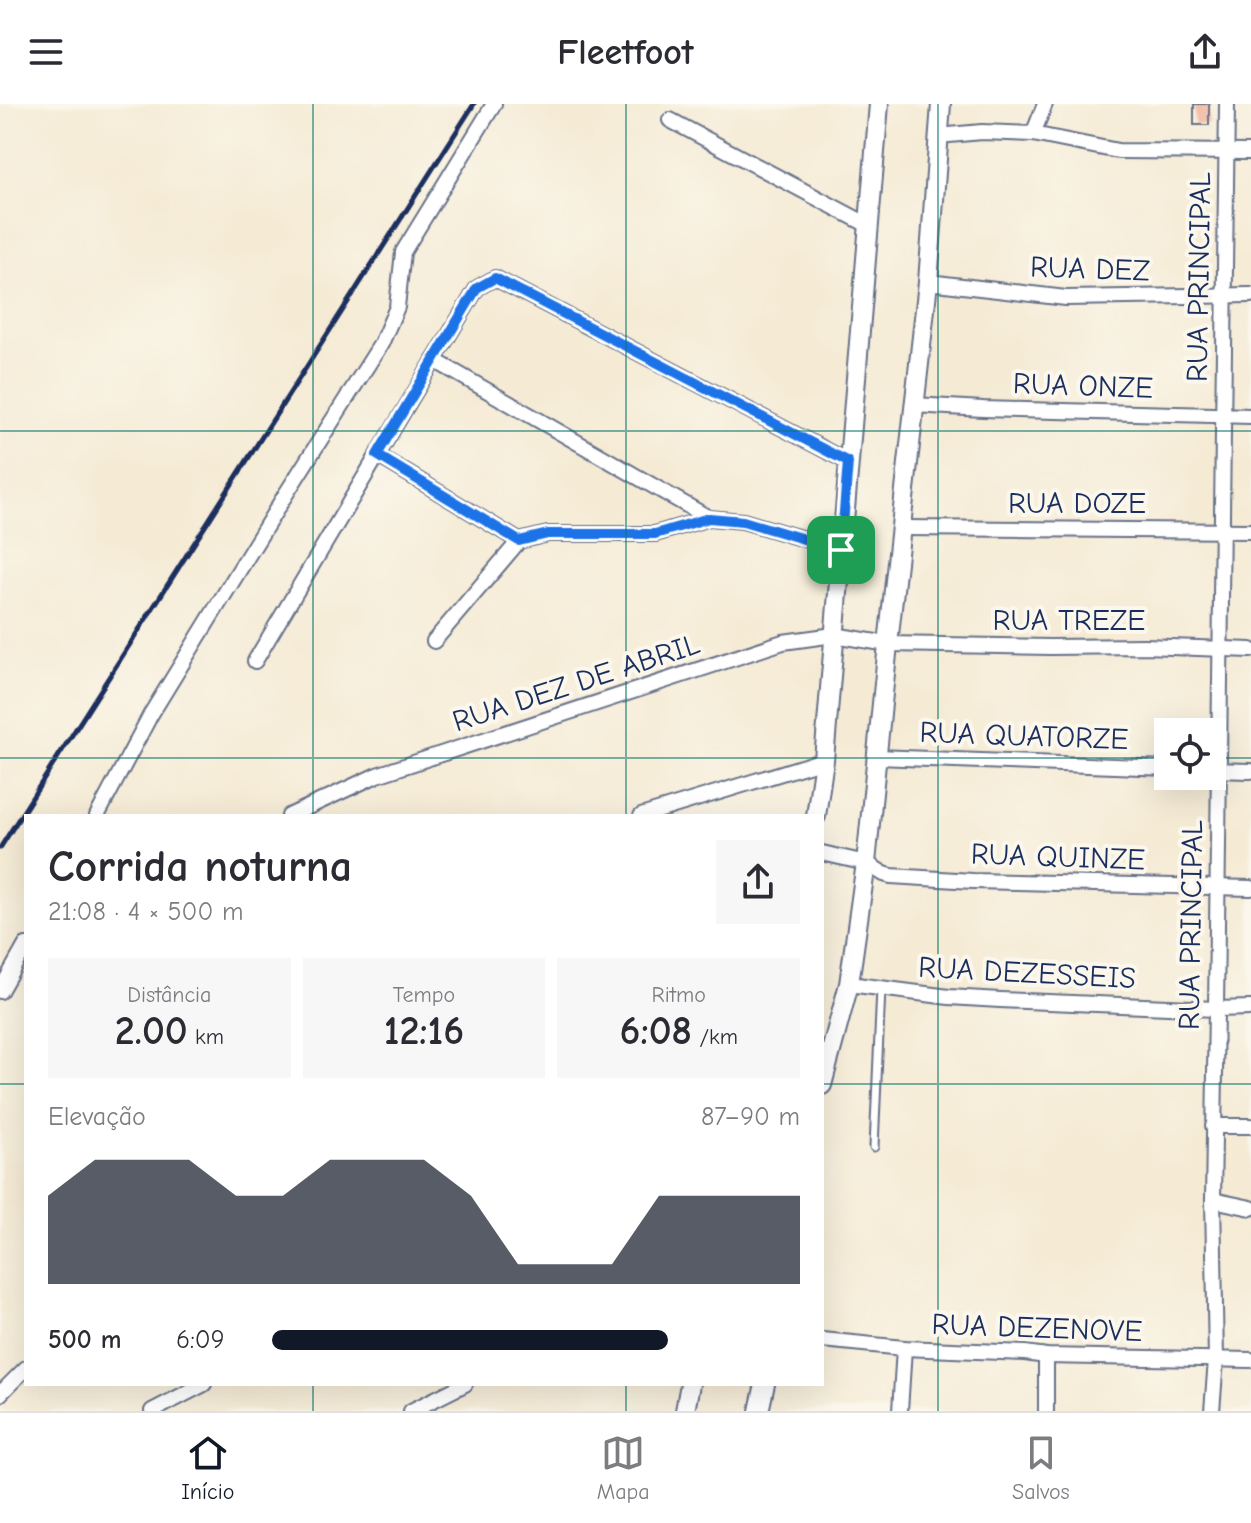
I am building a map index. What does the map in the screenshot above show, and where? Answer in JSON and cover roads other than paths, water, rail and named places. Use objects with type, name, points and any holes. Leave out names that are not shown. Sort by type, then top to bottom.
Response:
[{"type":"street","points":[[98,814],[151,714],[381,344],[397,307],[403,252],[494,104]]},
{"type":"street","points":[[824,1078],[849,984],[866,863],[928,282],[941,104]]},
{"type":"street","points":[[1033,134],[1045,104]]},
{"type":"street","name":"RUA PRINCIPAL","points":[[1218,718],[1227,104]]},
{"type":"street","points":[[816,814],[824,760],[868,225],[874,106]]},
{"type":"street","points":[[670,120],[868,225]]},
{"type":"street","points":[[938,136],[982,132],[1033,134],[1118,151],[1251,152]]},
{"type":"street","points":[[255,661],[477,288],[495,278],[848,462]]},
{"type":"street","name":"RUA DEZ","points":[[928,282],[1066,298],[1251,295]]},
{"type":"street","points":[[434,360],[709,518]]},
{"type":"street","name":"RUA ONZE","points":[[914,405],[1251,416]]},
{"type":"street","points":[[377,455],[519,541]]},
{"type":"street","points":[[434,641],[519,541],[548,534],[655,534],[709,518],[743,521],[841,550]]},
{"type":"street","name":"RUA DOZE","points":[[902,528],[1251,531]]},
{"type":"street","name":"RUA DEZ DE ABRIL","points":[[293,814],[377,775],[783,642],[834,635],[888,644]]},
{"type":"street","name":"RUA TREZE","points":[[888,644],[1251,650]]},
{"type":"street","name":"RUA QUATORZE","points":[[877,757],[1154,767]]},
{"type":"street","points":[[648,814],[824,760]]},
{"type":"street","points":[[1226,770],[1251,771]]},
{"type":"street","name":"RUA PRINCIPAL","points":[[1212,1411],[1216,1360],[1213,1126],[1218,887],[1216,790]]},
{"type":"street","name":"RUA QUINZE","points":[[824,853],[866,863],[884,874],[924,878],[1251,888]]},
{"type":"street","points":[[0,991],[24,949]]},
{"type":"street","name":"RUA DEZESSEIS","points":[[849,984],[987,999],[1251,1008]]},
{"type":"street","points":[[1213,1126],[1251,1126]]},
{"type":"street","points":[[1213,1200],[1251,1208]]},
{"type":"street","name":"RUA DEZENOVE","points":[[824,1340],[1046,1356],[1251,1360]]},
{"type":"street","points":[[900,1411],[904,1348]]},
{"type":"street","points":[[1046,1356],[1046,1411]]},
{"type":"street","points":[[0,1394],[24,1370]]},
{"type":"street","points":[[152,1411],[200,1386]]},
{"type":"street","points":[[411,1411],[461,1386]]},
{"type":"street","points":[[685,1411],[690,1386]]},
{"type":"street","points":[[759,1411],[765,1386]]},
{"type":"lane","points":[[874,1147],[881,989]]},
{"type":"railway","points":[[0,848],[474,104]]}]
